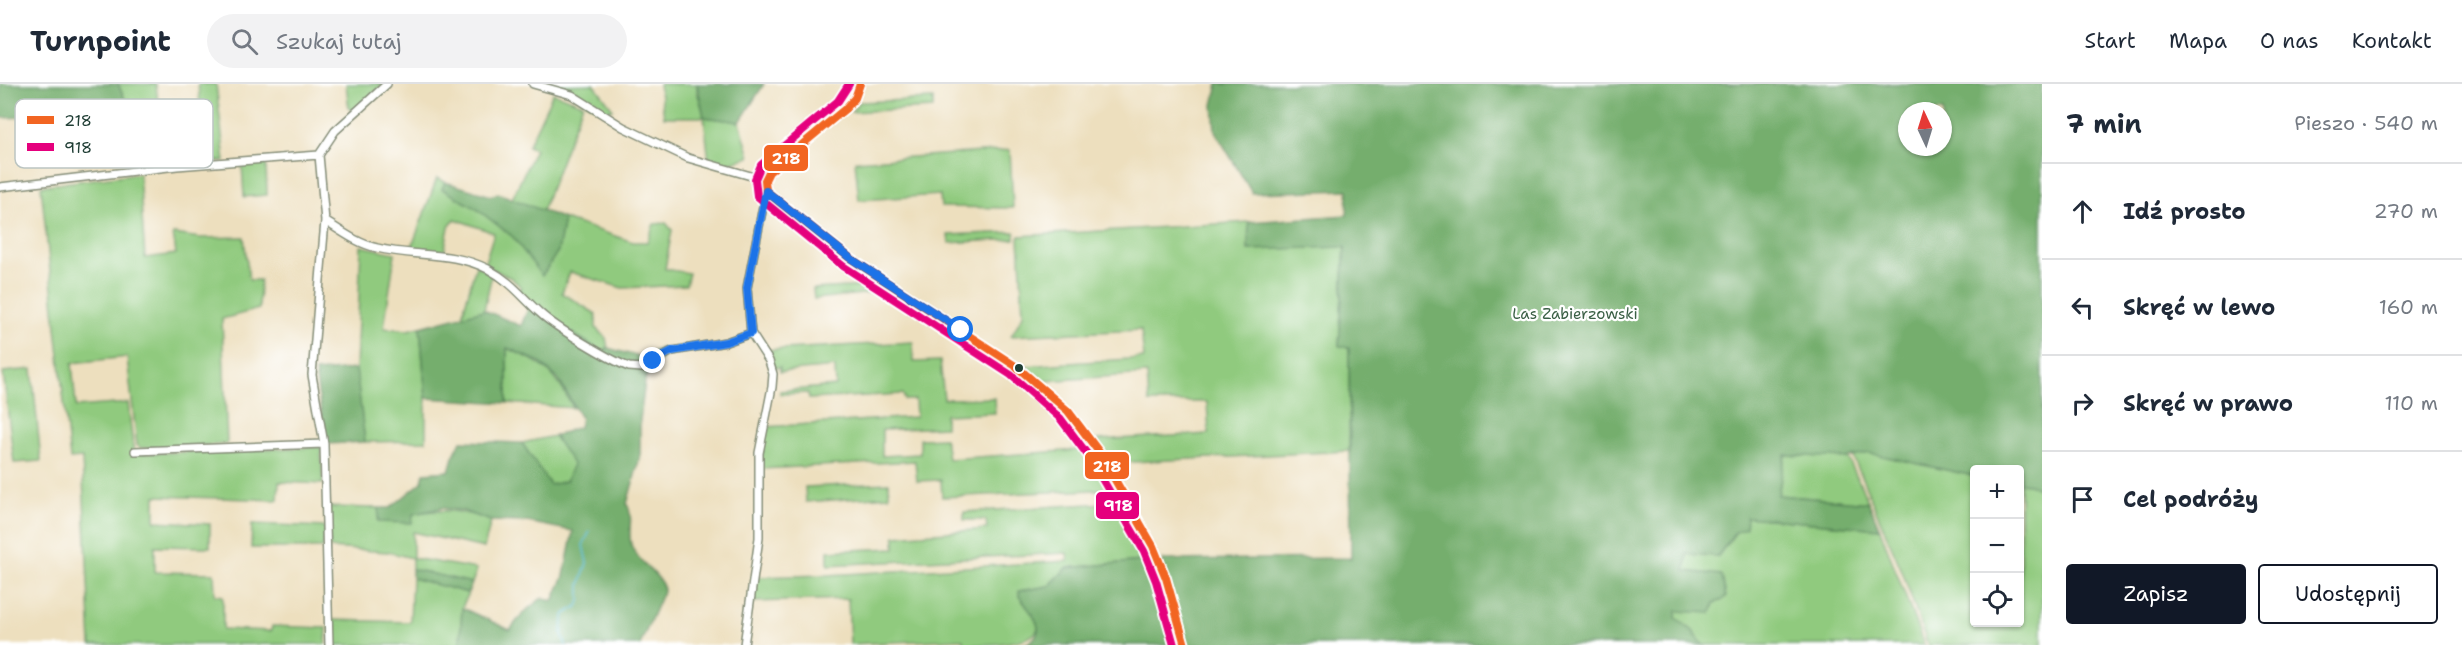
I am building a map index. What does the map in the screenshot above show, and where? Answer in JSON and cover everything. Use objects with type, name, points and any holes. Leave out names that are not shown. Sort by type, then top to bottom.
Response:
[{"type":"street","points":[[329,645],[324,444],[312,375],[325,221],[320,154],[334,131],[387,84]]},
{"type":"street","points":[[533,84],[572,95],[623,127],[688,158],[765,180]]},
{"type":"street","points":[[744,645],[759,538],[759,453],[773,380],[769,361],[751,333],[747,288],[766,191],[765,180],[773,168],[845,109],[855,98],[860,84]]},
{"type":"street","points":[[213,163],[320,154]]},
{"type":"street","points":[[0,187],[160,168]]},
{"type":"street","points":[[766,191],[850,258],[1017,367],[1068,411],[1099,452],[1153,546],[1166,578],[1185,645]]},
{"type":"street","points":[[325,221],[360,242],[378,248],[450,255],[487,268],[516,287],[531,304],[557,326],[629,367],[642,368],[672,351],[726,342],[751,333]]},
{"type":"street","points":[[135,451],[324,444]]},
{"type":"green space","points":[[0,84],[118,84],[125,99],[15,99],[15,117],[0,118]]},
{"type":"green space","points":[[118,84],[156,84],[158,99],[125,99]]},
{"type":"green space","points":[[198,84],[216,84],[225,161],[213,162],[213,99],[200,99]]},
{"type":"green space","points":[[346,84],[384,84],[354,111],[349,109]]},
{"type":"green space","points":[[594,84],[613,109],[604,112],[554,85]]},
{"type":"green space","points":[[659,84],[697,84],[697,92],[705,117],[740,122],[750,157],[721,165],[709,162],[704,117],[664,117]]},
{"type":"green space","points":[[697,84],[764,84],[740,122],[704,117]]},
{"type":"green space","name":"Las Zabierzowski","points":[[1218,84],[2042,84],[2042,492],[2030,484],[2024,483],[2024,465],[1970,465],[1970,475],[1869,453],[1848,458],[1785,455],[1778,495],[1869,503],[1880,529],[1747,517],[1746,528],[1734,533],[1718,556],[1687,554],[1685,571],[1722,575],[1726,597],[1714,604],[1711,613],[1677,611],[1676,618],[1693,631],[1703,645],[1187,645],[1162,560],[1351,558],[1349,348],[1339,346],[1345,247],[1248,250],[1249,222],[1347,215],[1348,190],[1252,193],[1215,131],[1213,105]]},
{"type":"green space","points":[[553,93],[583,104],[542,211],[512,199],[535,149],[528,146]]},
{"type":"green space","points":[[933,99],[933,108],[851,112],[859,102]]},
{"type":"green space","points":[[1010,150],[1013,208],[941,207],[940,195],[859,200],[855,161]]},
{"type":"green space","points":[[266,164],[267,195],[244,197],[242,165]]},
{"type":"green space","points":[[139,173],[145,258],[176,254],[173,234],[200,238],[244,237],[249,280],[260,280],[259,309],[222,319],[227,444],[140,448],[137,445],[127,357],[72,363],[76,407],[128,403],[134,454],[321,447],[323,484],[279,482],[278,500],[155,496],[155,521],[210,524],[210,547],[155,546],[155,572],[214,573],[215,595],[223,596],[223,629],[271,631],[272,626],[327,628],[326,644],[91,645],[82,458],[70,459],[41,186]]},
{"type":"green space","points":[[437,178],[445,182],[442,189],[474,207],[513,237],[542,275],[558,251],[564,219],[633,242],[647,242],[654,224],[666,223],[672,230],[665,269],[689,273],[686,285],[622,288],[570,272],[562,293],[596,314],[596,328],[606,338],[608,348],[601,351],[554,328],[518,291],[522,288],[511,278],[484,265],[494,233],[455,219],[449,227],[444,252],[411,249]]},
{"type":"green space","points":[[445,182],[491,196],[498,193],[564,219],[558,251],[542,276],[513,237],[477,209],[442,189]]},
{"type":"green space","points":[[1249,222],[1248,250],[1345,246],[1339,345],[1349,348],[1349,451],[1112,463],[1097,440],[1209,434],[1207,402],[1149,402],[1147,374],[1045,381],[1023,366],[1144,358],[1141,330],[1011,336],[1023,315],[1019,236]]},
{"type":"green space","points":[[1015,232],[1015,239],[949,243],[948,235]]},
{"type":"green space","points":[[361,246],[395,253],[384,328],[408,330],[420,327],[426,398],[426,441],[365,442],[356,369]]},
{"type":"green space","points":[[476,265],[492,274],[484,310],[462,316]]},
{"type":"green space","points":[[883,285],[892,291],[814,299],[813,289]]},
{"type":"green space","points":[[529,306],[601,351],[608,348],[640,357],[661,348],[665,356],[650,368],[645,381],[640,420],[640,457],[627,504],[632,547],[658,578],[664,589],[640,645],[460,645],[462,608],[510,630],[523,613],[542,598],[553,601],[564,576],[573,531],[527,522],[491,521],[463,511],[442,508],[413,514],[412,523],[378,522],[379,508],[390,508],[422,482],[424,473],[449,471],[461,441],[522,443],[550,485],[566,481],[573,464],[554,436],[579,427],[581,418],[558,379],[539,362],[507,348],[507,403],[426,398],[420,327],[484,310],[521,326]]},
{"type":"green space","points":[[913,342],[914,362],[940,361],[944,399],[994,398],[995,413],[945,415],[945,427],[882,430],[882,456],[920,454],[920,439],[945,438],[948,459],[1092,449],[1115,489],[942,497],[941,480],[917,481],[915,461],[761,469],[765,427],[916,417],[915,400],[905,400],[903,394],[809,399],[808,393],[780,394],[780,391],[836,386],[835,367],[780,372],[780,367],[775,368],[766,350]]},
{"type":"green space","points":[[507,348],[531,359],[547,370],[560,385],[573,408],[507,403]]},
{"type":"green space","points":[[32,369],[41,461],[14,463],[3,372]]},
{"type":"green space","points":[[356,369],[365,442],[326,444],[315,372]]},
{"type":"green space","points":[[554,436],[574,464],[566,481],[550,485],[522,443]]},
{"type":"green space","points":[[1869,453],[1970,475],[1970,627],[2024,627],[2024,483],[2030,484],[2042,492],[2042,645],[1928,645],[1902,571],[1853,457]]},
{"type":"green space","points":[[1785,455],[1848,458],[1869,503],[1778,495]]},
{"type":"green space","points":[[889,483],[889,496],[806,502],[805,487]]},
{"type":"green space","points":[[1122,502],[1152,560],[1067,568],[1049,586],[1020,591],[1019,596],[1037,623],[1037,630],[1032,636],[1022,640],[972,645],[963,645],[963,639],[850,644],[848,599],[753,602],[756,577],[1068,561],[1067,553],[828,565],[828,551],[895,548],[895,536],[987,529],[986,520],[964,520],[964,512]]},
{"type":"green space","points":[[328,507],[379,508],[378,522],[412,522],[412,514],[434,511],[461,512],[491,521],[484,548],[413,532],[413,558],[477,569],[472,583],[412,569],[412,558],[388,552],[330,548]]},
{"type":"green space","points":[[1747,517],[1880,529],[1924,645],[1703,645],[1693,631],[1676,618],[1677,610],[1714,604],[1725,597],[1685,571],[1687,554],[1718,556]]},
{"type":"green space","points":[[252,524],[325,527],[323,548],[251,548]]},
{"type":"green space","points":[[1152,560],[1169,602],[1181,645],[1023,645],[1037,635],[1038,629],[1037,622],[1019,596],[1019,591],[1049,586],[1067,568]]},
{"type":"green space","points":[[412,569],[472,583],[468,593],[412,578]]},
{"type":"green space","points":[[412,578],[468,593],[462,608],[460,645],[331,645],[331,620],[410,622]]},
{"type":"waterway","points":[[566,645],[562,634],[563,620],[565,614],[578,606],[580,601],[580,585],[587,563],[583,545],[590,531]]},
{"type":"transit line","name":"918","points":[[849,84],[838,101],[761,165],[755,179],[757,196],[843,266],[1011,375],[1060,418],[1090,458],[1144,551],[1156,581],[1174,645]]},
{"type":"transit line","name":"218","points":[[860,84],[855,98],[845,109],[769,172],[765,180],[766,191],[850,258],[1017,367],[1068,411],[1099,452],[1153,546],[1166,578],[1185,645]]},
{"type":"route","points":[[653,361],[672,351],[726,342],[751,333],[747,288],[766,191],[850,258],[961,330]]}]
